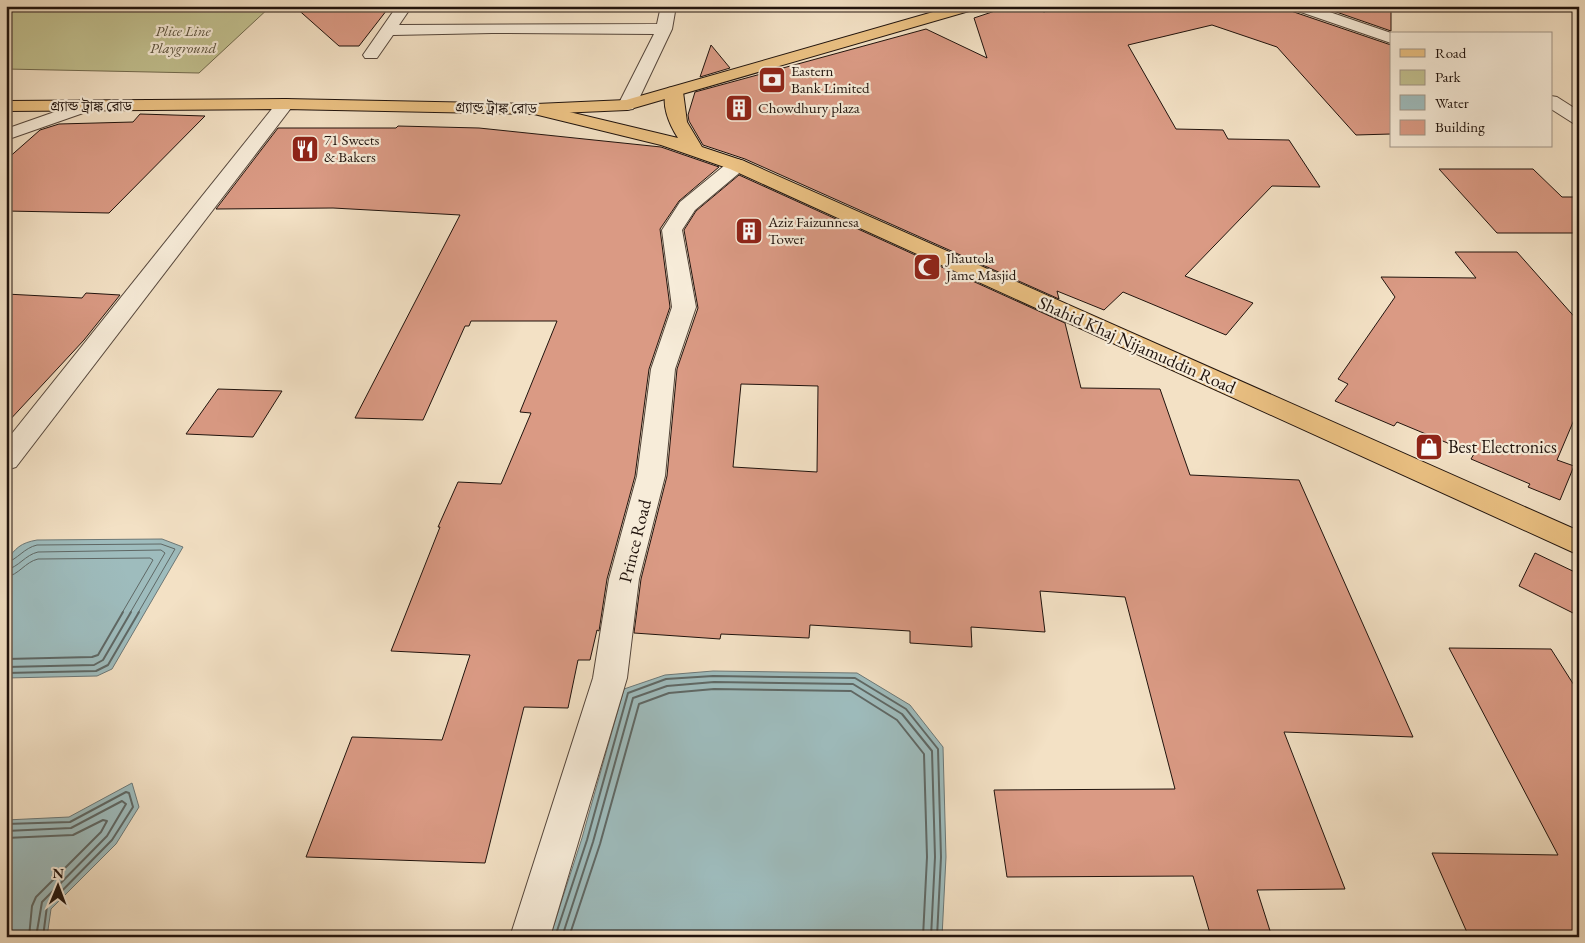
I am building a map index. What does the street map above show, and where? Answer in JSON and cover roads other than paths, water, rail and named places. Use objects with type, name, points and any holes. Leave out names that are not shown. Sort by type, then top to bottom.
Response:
[{"type":"main road","name":"গ্র্যান্ড ট্রাঙ্ক রোড","points":[[6,106],[83,107],[285,104],[536,109],[627,105],[971,6]]},
{"type":"main road","points":[[674,92],[674,110],[677,124],[694,149]]},
{"type":"main road","name":"Shahid Khaj Nijamuddin Road","points":[[536,109],[694,149],[737,165],[1579,544]]},
{"type":"street","points":[[370,55],[405,6]]},
{"type":"street","points":[[627,105],[664,29],[669,6]]},
{"type":"street","points":[[1297,6],[1390,38]]},
{"type":"street","points":[[388,30],[492,28],[664,29]]},
{"type":"street","points":[[1552,102],[1579,119]]},
{"type":"street","points":[[6,460],[285,104]]},
{"type":"street","points":[[6,135],[83,107]]},
{"type":"street","name":"Prince Road","points":[[530,937],[610,678],[624,579],[651,476],[663,369],[684,306],[672,230],[687,206],[737,165]]},
{"type":"water","points":[[162,539],[183,547],[112,669],[97,676],[6,678],[6,561],[16,549],[26,543],[37,540]]},
{"type":"water","points":[[713,671],[857,673],[910,705],[943,747],[946,857],[942,937],[550,937],[582,838],[624,689],[665,675]]},
{"type":"water","points":[[132,783],[139,807],[116,844],[51,909],[47,937],[6,937],[6,820],[69,817]]},
{"type":"place","name":"Eastern Bank Limited","points":[[772,80]]},
{"type":"place","name":"Chowdhury plaza","points":[[739,108]]},
{"type":"place","name":"71 Sweets & Bakers","points":[[305,149]]},
{"type":"place","name":"Aziz Faizunnesa Tower","points":[[749,231]]},
{"type":"place","name":"Jhautola Jame Masjid","points":[[927,267]]},
{"type":"place","name":"Best Electronics","points":[[1429,447]]},
{"type":"park label","name":"Plice Line Playground","points":[[183,40]]}]
